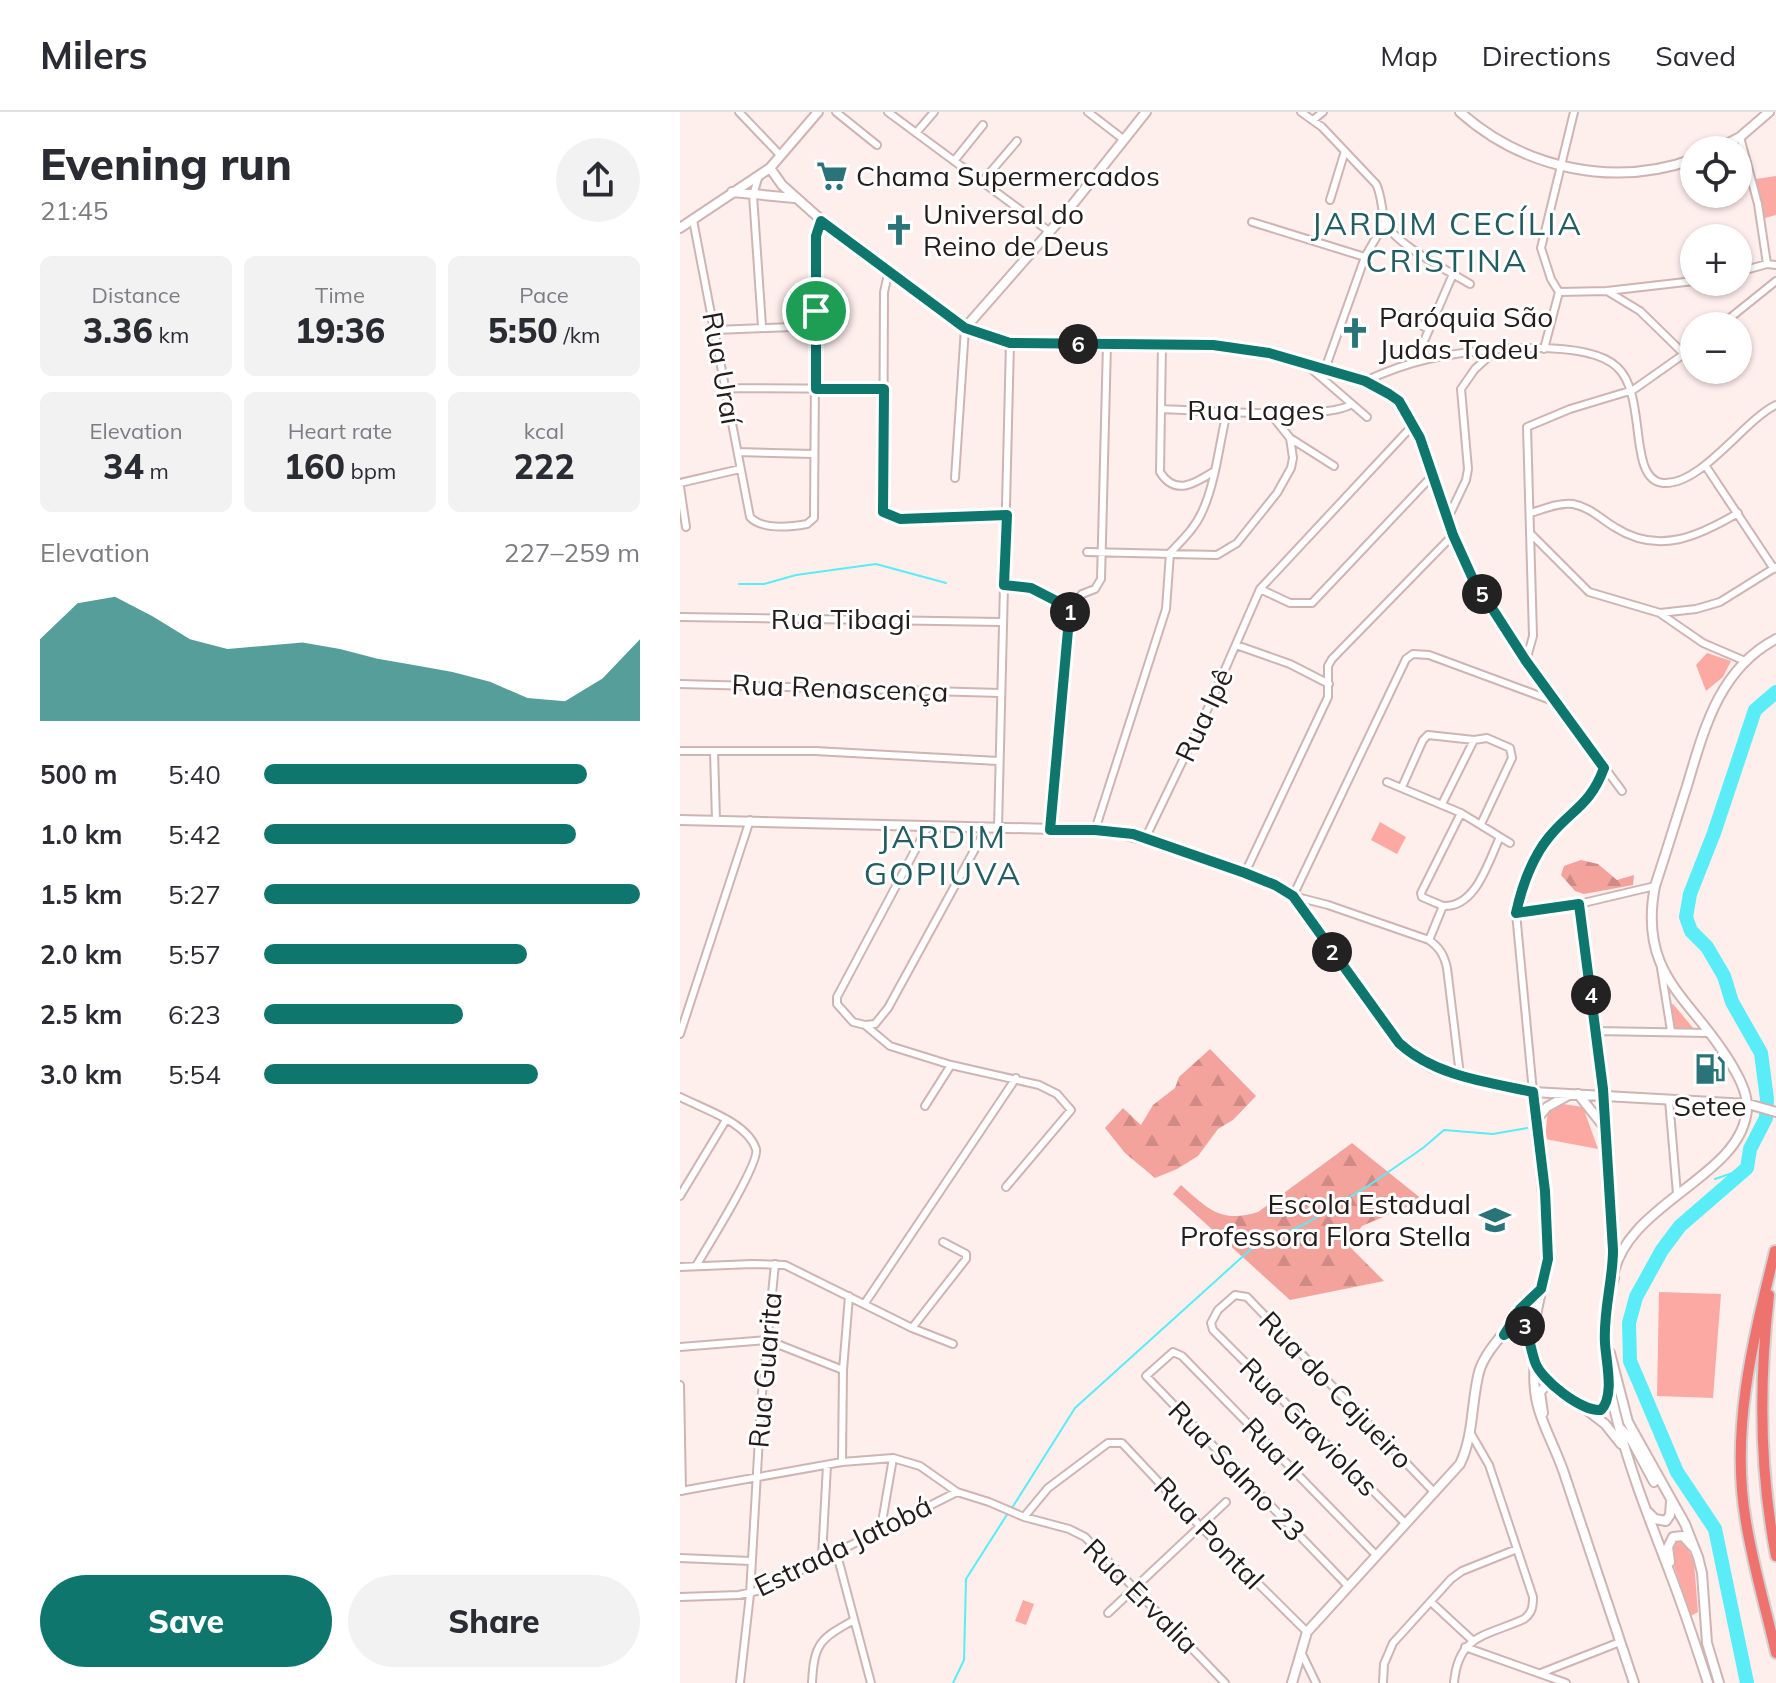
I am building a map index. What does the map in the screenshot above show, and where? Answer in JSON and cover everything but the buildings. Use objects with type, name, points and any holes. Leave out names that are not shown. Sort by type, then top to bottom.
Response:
[{"type":"highway","points":[[1775,1248],[1763,1357],[1762,1427],[1768,1509],[1776,1556]]},
{"type":"highway","points":[[1775,1248],[1754,1334],[1741,1417],[1746,1522],[1776,1653]]},
{"type":"main road","points":[[680,228],[770,168],[818,112]]},
{"type":"main road","points":[[770,168],[795,199],[821,221],[965,328],[1050,232],[1146,112]]},
{"type":"main road","points":[[1460,112],[1473,124],[1517,151],[1559,166],[1606,173],[1633,173],[1680,164]]},
{"type":"main road","points":[[1741,136],[1769,112]]},
{"type":"main road","points":[[732,192],[795,199]]},
{"type":"main road","points":[[1586,1409],[1597,1411],[1605,1407],[1608,1397],[1604,1338],[1606,1312],[1613,1271],[1626,1246],[1651,1216],[1731,1149],[1741,1131],[1748,1104],[1736,1072],[1661,968],[1652,930],[1655,886],[1715,704],[1745,661],[1776,639]]},
{"type":"main road","points":[[680,820],[1095,830],[1133,834],[1245,873],[1293,896],[1399,1043],[1433,1068],[1533,1092],[1748,1104],[1776,1112]]},
{"type":"main road","points":[[1533,1092],[1548,1244],[1535,1318],[1533,1391],[1564,1472],[1634,1683]]},
{"type":"main road","points":[[1537,1119],[1547,1107],[1576,1094]]},
{"type":"main road","points":[[1576,1094],[1605,1128]]},
{"type":"main road","points":[[1612,1282],[1626,1246]]},
{"type":"main road","points":[[1292,1682],[1307,1632],[1460,1464],[1470,1432],[1480,1369],[1487,1354],[1541,1289]]},
{"type":"main road","points":[[1520,1311],[1531,1308],[1535,1318]]},
{"type":"main road","points":[[1520,1311],[1533,1346]]},
{"type":"main road","points":[[1606,1312],[1610,1355],[1628,1422],[1690,1534],[1698,1557],[1707,1643],[1719,1683]]},
{"type":"main road","points":[[1504,1335],[1535,1318]]},
{"type":"main road","points":[[1535,1362],[1549,1382],[1613,1433],[1630,1458]]},
{"type":"main road","points":[[1607,1374],[1618,1426],[1708,1683]]},
{"type":"main road","points":[[1545,1427],[1540,1392],[1549,1382]]},
{"type":"main road","points":[[1586,1409],[1618,1426],[1632,1441],[1643,1465],[1670,1501],[1669,1518],[1663,1522],[1655,1519],[1646,1508]]},
{"type":"main road","points":[[1672,1576],[1668,1547],[1673,1537],[1683,1536],[1698,1557]]},
{"type":"street","points":[[739,112],[781,156]]},
{"type":"street","points":[[836,112],[877,145]]},
{"type":"street","points":[[888,112],[1050,232]]},
{"type":"street","points":[[916,133],[934,112]]},
{"type":"street","points":[[1088,112],[1123,139]]},
{"type":"street","points":[[1301,112],[1313,120],[1376,184],[1385,222],[1394,235],[1470,284]]},
{"type":"street","points":[[1313,120],[1323,112]]},
{"type":"street","points":[[1544,349],[1559,292],[1551,279],[1541,248],[1574,112]]},
{"type":"street","points":[[1757,112],[1760,122]]},
{"type":"street","points":[[954,161],[983,125]]},
{"type":"street","points":[[982,182],[1017,141]]},
{"type":"street","points":[[1330,200],[1345,151]]},
{"type":"street","points":[[760,174],[753,195],[762,326]]},
{"type":"street","points":[[1752,182],[1767,264]]},
{"type":"street","name":"Rua Uraí","points":[[693,220],[750,517],[759,524],[802,525],[811,522],[814,518],[814,454]]},
{"type":"street","points":[[738,452],[814,454],[816,236],[821,221]]},
{"type":"street","points":[[1252,222],[1365,257]]},
{"type":"street","points":[[1325,369],[1365,257],[1385,222]]},
{"type":"street","points":[[1752,268],[1776,265]]},
{"type":"street","points":[[889,270],[884,292],[883,512],[900,519],[1007,515]]},
{"type":"street","points":[[1415,362],[1453,274]]},
{"type":"street","points":[[1737,312],[1776,281]]},
{"type":"street","points":[[1559,292],[1607,291],[1680,283]]},
{"type":"street","points":[[1607,291],[1640,311],[1680,350]]},
{"type":"street","points":[[1387,310],[1429,329]]},
{"type":"street","points":[[716,330],[816,326]]},
{"type":"street","points":[[955,478],[965,328],[1010,343],[1213,345],[1269,353],[1365,381],[1399,401],[1414,424],[1453,535],[1472,577],[1526,661],[1622,791]]},
{"type":"street","points":[[998,828],[1010,343]]},
{"type":"street","points":[[1050,830],[1070,608],[1082,594],[1100,584],[1107,344]]},
{"type":"street","points":[[1162,344],[1160,472],[1170,484],[1189,486],[1213,472]]},
{"type":"street","points":[[1365,381],[1415,362],[1497,349],[1591,353],[1619,368],[1633,390],[1641,457],[1647,475],[1654,481],[1664,483],[1677,481],[1705,465],[1776,405]]},
{"type":"street","points":[[1448,518],[1468,469],[1461,389],[1475,369],[1497,349]]},
{"type":"street","points":[[1526,661],[1533,636],[1527,427],[1570,409],[1633,390],[1680,357]]},
{"type":"street","points":[[1306,364],[1367,417]]},
{"type":"street","points":[[725,388],[884,389]]},
{"type":"street","name":"Rua Lages","points":[[1162,409],[1336,411],[1350,405]]},
{"type":"street","points":[[1095,830],[1166,609],[1170,553],[1191,531],[1201,514],[1227,412]]},
{"type":"street","points":[[1269,412],[1290,438],[1334,466]]},
{"type":"street","name":"Rua Ipê","points":[[1145,839],[1260,589],[1414,424]]},
{"type":"street","points":[[1087,552],[1217,555],[1237,543],[1288,478],[1293,458],[1290,438]]},
{"type":"street","points":[[1531,534],[1589,592],[1608,600],[1660,613],[1696,609],[1720,602],[1775,568],[1705,465]]},
{"type":"street","points":[[686,527],[680,485],[740,469]]},
{"type":"street","points":[[1260,589],[1290,603],[1312,603],[1433,475]]},
{"type":"street","points":[[1531,513],[1570,503],[1592,511],[1629,535],[1665,542],[1692,537],[1738,513]]},
{"type":"street","points":[[1245,873],[1320,717],[1328,697],[1328,666],[1332,659],[1453,535]]},
{"type":"street","points":[[1004,585],[1031,588],[1070,608]]},
{"type":"street","points":[[1660,613],[1703,643],[1745,661]]},
{"type":"street","name":"Rua Tibagi","points":[[680,617],[1001,622]]},
{"type":"street","points":[[1236,645],[1290,664],[1329,684]]},
{"type":"street","points":[[1460,1075],[1444,955],[1429,940],[1293,896],[1406,659],[1413,654],[1429,655],[1556,702]]},
{"type":"street","name":"Rua Renascença","points":[[680,684],[1000,693]]},
{"type":"street","points":[[1402,787],[1428,735],[1498,741],[1513,753],[1481,824]]},
{"type":"street","points":[[1442,804],[1474,740]]},
{"type":"street","points":[[680,751],[815,751],[998,761]]},
{"type":"street","points":[[714,751],[716,820]]},
{"type":"street","points":[[1533,1092],[1516,913],[1531,867],[1541,849],[1558,828],[1583,806],[1604,768]]},
{"type":"street","points":[[1387,782],[1461,813],[1510,843]]},
{"type":"street","points":[[1461,813],[1421,893],[1422,897],[1443,906],[1457,905],[1466,900],[1500,837]]},
{"type":"street","points":[[680,1034],[750,820]]},
{"type":"street","points":[[928,826],[837,997],[837,1004],[853,1022],[875,1024],[888,1008],[987,827]]},
{"type":"street","points":[[1516,913],[1579,904],[1655,886]]},
{"type":"street","points":[[1579,904],[1603,1095],[1613,1271]]},
{"type":"street","points":[[1429,940],[1443,906]]},
{"type":"street","points":[[1661,968],[1671,1031]]},
{"type":"street","points":[[865,1025],[890,1046],[951,1065],[1016,1078],[1049,1089],[1071,1110],[1006,1187]]},
{"type":"street","points":[[1596,1031],[1708,1033]]},
{"type":"street","points":[[925,1106],[951,1065]]},
{"type":"street","points":[[865,1303],[1016,1078]]},
{"type":"street","points":[[680,1097],[726,1120],[744,1133],[757,1155],[696,1266]]},
{"type":"street","points":[[1669,1100],[1677,1194]]},
{"type":"street","points":[[680,1196],[726,1120]]},
{"type":"street","points":[[1612,1241],[1626,1246]]},
{"type":"street","points":[[912,1328],[966,1259],[966,1254],[961,1250],[943,1242]]},
{"type":"street","points":[[680,1267],[775,1264],[797,1269],[912,1328],[953,1344]]},
{"type":"street","name":"Rua Guarita","points":[[750,1594],[756,1477],[775,1264]]},
{"type":"street","name":"Rua do Cajueiro","points":[[1213,1330],[1211,1323],[1218,1310],[1235,1295],[1247,1297],[1434,1492]]},
{"type":"street","points":[[842,1462],[843,1370],[849,1296]]},
{"type":"street","name":"Rua Graviolas","points":[[1213,1330],[1406,1524]]},
{"type":"street","points":[[680,1347],[767,1340],[843,1370]]},
{"type":"street","name":"Rua II","points":[[1167,1356],[1173,1352],[1182,1356],[1376,1555]]},
{"type":"street","name":"Rua Salmo 23","points":[[1167,1356],[1146,1376],[1348,1586]]},
{"type":"street","points":[[680,1385],[681,1490],[842,1462],[893,1458],[881,1528]]},
{"type":"street","points":[[1454,1683],[1456,1667],[1465,1647],[1472,1640],[1510,1626],[1530,1614],[1533,1597],[1489,1465],[1470,1432]]},
{"type":"street","name":"Rua Pontal","points":[[1024,1517],[1048,1488],[1108,1443],[1122,1443],[1307,1632]]},
{"type":"street","name":"Rua Ervalia","points":[[893,1458],[920,1466],[957,1492],[1085,1537],[1225,1683]]},
{"type":"street","points":[[822,1557],[827,1465]]},
{"type":"street","name":"Estrada Jatobá","points":[[680,1597],[750,1594],[957,1492]]},
{"type":"street","points":[[1108,1613],[1226,1502]]},
{"type":"street","points":[[1383,1683],[1386,1654],[1393,1643],[1451,1579],[1462,1571],[1517,1549]]},
{"type":"street","points":[[836,1551],[871,1682]]},
{"type":"street","points":[[680,1558],[751,1561]]},
{"type":"street","points":[[740,1683],[750,1594]]},
{"type":"street","points":[[1432,1603],[1472,1640]]},
{"type":"street","points":[[812,1683],[816,1648],[854,1620]]},
{"type":"street","points":[[1540,1674],[1620,1642]]},
{"type":"street","points":[[1465,1647],[1566,1683]]},
{"type":"street","points":[[1292,1682],[1314,1681],[1301,1652]]},
{"type":"shaded area","points":[[1776,176],[1776,215],[1765,218],[1756,179]]},
{"type":"shaded area","points":[[1707,653],[1731,661],[1723,677],[1706,691],[1696,665]]},
{"type":"shaded area","points":[[1380,822],[1406,837],[1397,854],[1371,840]]},
{"type":"shaded area","points":[[1673,1004],[1694,1029],[1674,1029],[1670,1005]]},
{"type":"shaded area","points":[[1563,1104],[1583,1107],[1598,1149],[1545,1139],[1548,1110]]},
{"type":"shaded area","points":[[1659,1292],[1721,1294],[1713,1398],[1657,1396]]},
{"type":"shaded area","points":[[1678,1540],[1685,1543],[1694,1562],[1698,1612],[1691,1616],[1674,1566],[1673,1543]]},
{"type":"shaded area","points":[[1023,1600],[1034,1604],[1026,1625],[1015,1621]]},
{"type":"green space","points":[[1581,860],[1598,864],[1617,880],[1634,875],[1633,885],[1584,894],[1575,891],[1561,875],[1564,866]]},
{"type":"green space","points":[[1210,1049],[1256,1096],[1233,1120],[1218,1129],[1198,1156],[1155,1178],[1125,1153],[1105,1128],[1123,1108],[1141,1125],[1153,1105],[1175,1088],[1179,1077]]},
{"type":"green space","points":[[1352,1143],[1423,1200],[1362,1226],[1348,1245],[1384,1281],[1290,1300],[1173,1194],[1181,1185],[1215,1212],[1234,1216],[1258,1212]]},
{"type":"waterway","points":[[739,584],[764,584],[796,575],[876,564],[946,583]]},
{"type":"waterway","points":[[1747,1683],[1715,1529],[1677,1472],[1630,1361],[1629,1323],[1636,1297],[1662,1250],[1680,1226],[1747,1168],[1750,1149],[1766,1118],[1767,1099],[1761,1053],[1732,1002],[1724,976],[1707,947],[1691,931],[1686,917],[1690,894],[1755,710],[1776,692]]},
{"type":"waterway","points":[[1012,1508],[1075,1408],[1251,1249],[1305,1224],[1368,1186],[1444,1130],[1493,1134],[1527,1128]]},
{"type":"waterway","points":[[1715,1179],[1747,1168]]},
{"type":"waterway","points":[[953,1683],[964,1660],[966,1579],[1008,1513]]},
{"type":"place","name":"Chama Supermercados","points":[[832,176]]},
{"type":"place","name":"Universal do Reino de Deus","points":[[899,230]]},
{"type":"place","name":"Paróquia São Judas Tadeu","points":[[1355,333]]},
{"type":"place","name":"Setee","points":[[1710,1069]]},
{"type":"place","name":"Escola Estadual Professora Flora Stella","points":[[1495,1220]]},
{"type":"district","name":"JARDIM CECÍLIA CRISTINA","points":[[1447,242]]},
{"type":"district","name":"JARDIM GOPIUVA","points":[[943,856]]},
{"type":"route","points":[[821,221],[965,328],[980,335],[1010,343],[1213,345],[1252,350],[1365,381],[1399,401],[1420,438],[1453,535],[1472,577],[1526,661],[1604,768],[1583,806],[1549,837],[1541,849],[1531,867],[1516,913],[1579,904],[1603,1089],[1613,1250],[1604,1338],[1608,1397],[1601,1410],[1586,1409],[1543,1376],[1535,1362],[1533,1346],[1524,1324],[1504,1335],[1520,1309],[1541,1289],[1548,1259],[1545,1191],[1533,1092],[1433,1068],[1411,1054],[1399,1043],[1293,896],[1285,890],[1133,834],[1050,830],[1070,608],[1031,588],[1004,585],[1007,515],[900,519],[883,512],[884,389],[816,389],[816,311],[816,236],[821,221]]}]
